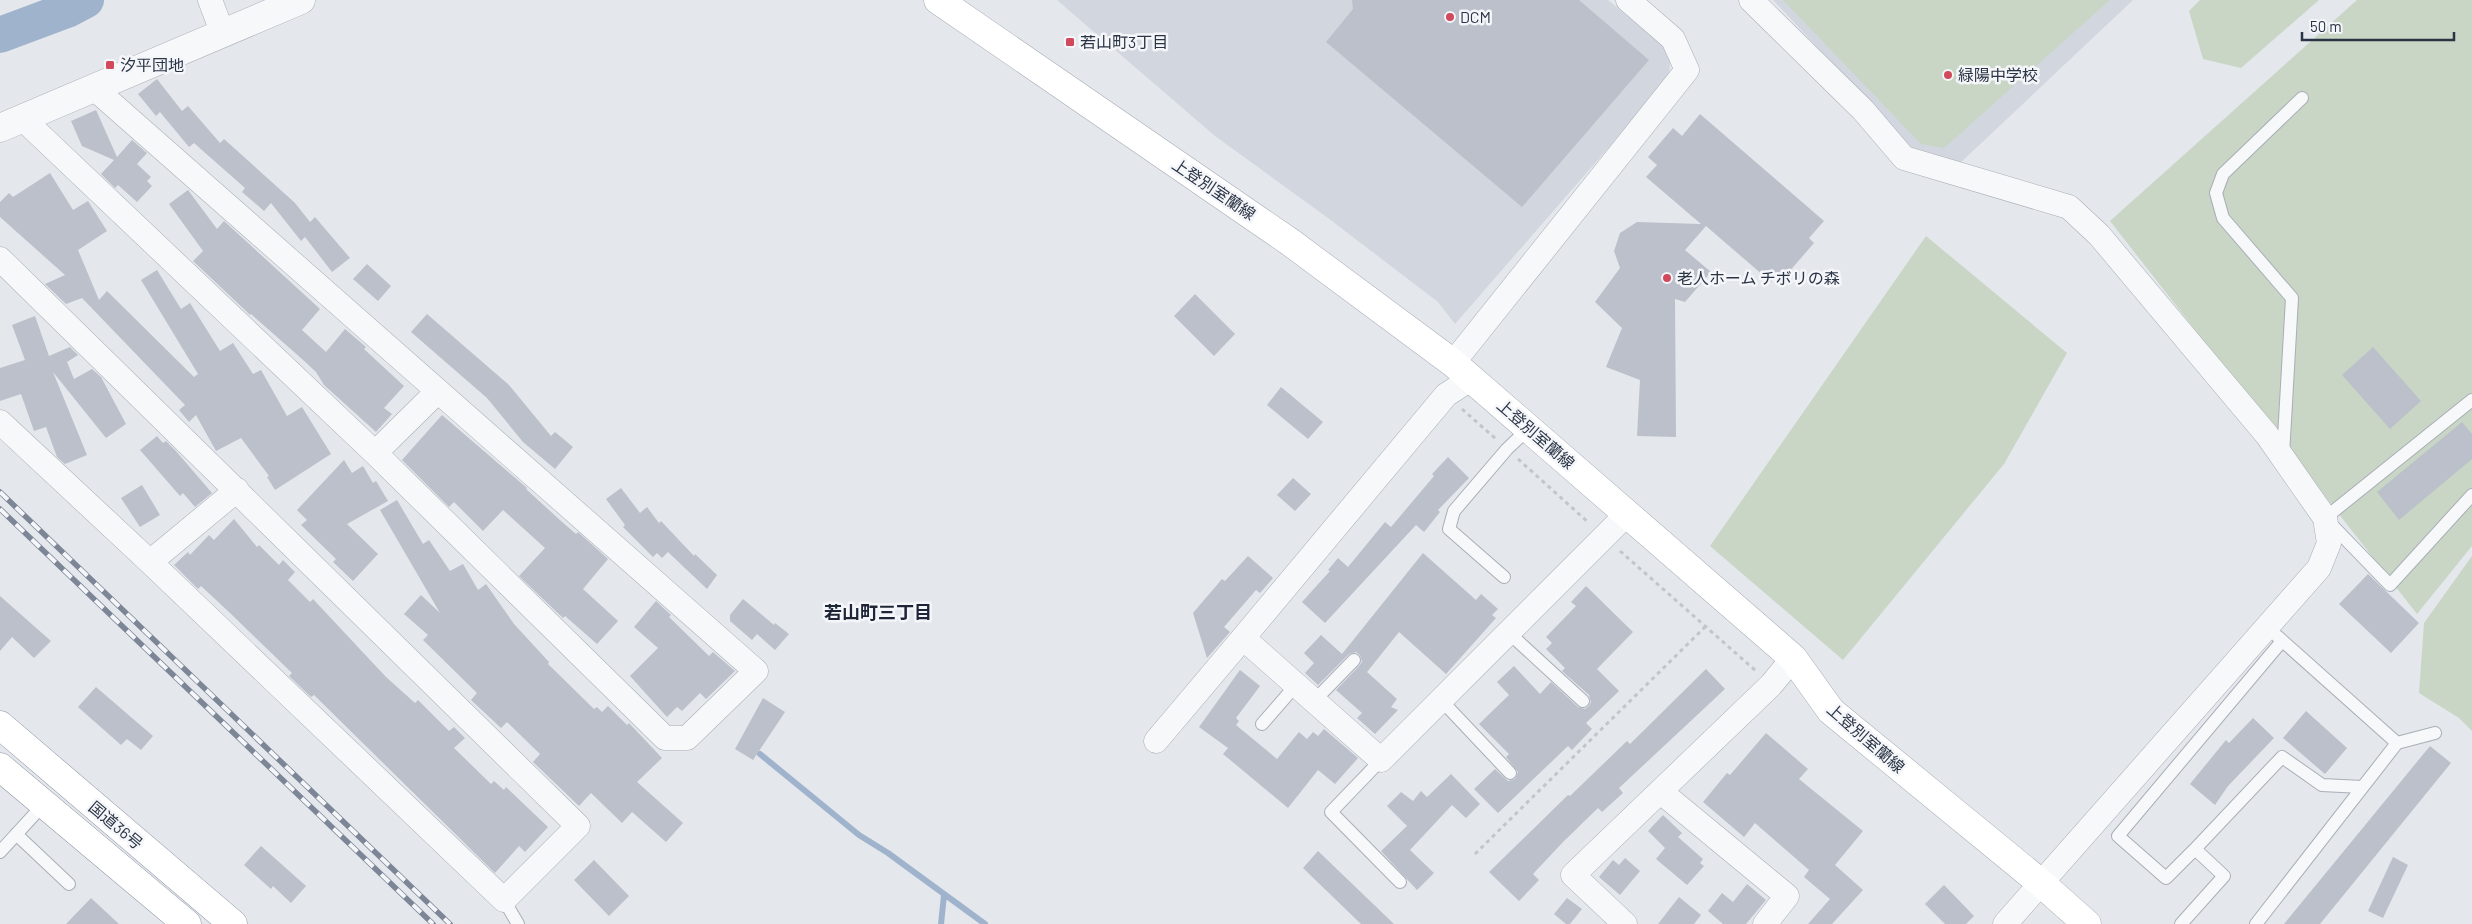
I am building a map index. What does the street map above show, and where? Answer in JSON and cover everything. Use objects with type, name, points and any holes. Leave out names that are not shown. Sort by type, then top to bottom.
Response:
[{"type":"main road","name":"上登別室蘭線","points":[[938,0],[1290,242],[1462,370],[1530,427],[1792,658],[1831,711],[2042,884],[2087,924]]},
{"type":"main road","name":"国道36号","points":[[0,725],[233,924]]},
{"type":"main road","name":"国道36号","points":[[0,767],[187,924]]},
{"type":"street","points":[[95,89],[756,672],[687,738],[665,738],[376,454],[11,124],[95,89],[216,14],[301,0]]},
{"type":"street","points":[[1156,742],[1446,395],[1462,370],[1687,70],[1673,39],[1628,0]]},
{"type":"street","points":[[1751,0],[1863,110],[1904,158],[2069,207],[2112,250],[2205,359],[2283,458],[2325,518],[2329,543],[2319,568],[2275,634],[2005,924]]},
{"type":"street","points":[[0,259],[578,826],[504,900],[150,562],[0,422]]},
{"type":"street","points":[[376,454],[438,391]]},
{"type":"street","points":[[150,562],[236,490]]},
{"type":"street","points":[[1243,638],[1381,760],[1627,514]]},
{"type":"street","points":[[1625,924],[1573,875],[1771,685],[1792,658]]},
{"type":"street","points":[[1661,792],[1787,896],[1765,924]]},
{"type":"lane","points":[[2283,458],[2292,298],[2223,218],[2216,193],[2222,174],[2302,98]]},
{"type":"lane","points":[[2472,400],[2325,518],[2390,585],[2472,495]]},
{"type":"lane","points":[[1504,577],[1449,529],[1454,511],[1507,448],[1530,427]]},
{"type":"lane","points":[[1509,633],[1583,701]]},
{"type":"lane","points":[[2362,787],[2322,785],[2282,757],[2195,850],[2166,878],[2118,836],[2275,634],[2397,743]]},
{"type":"lane","points":[[1314,701],[1354,660]]},
{"type":"lane","points":[[1262,724],[1296,685]]},
{"type":"lane","points":[[1442,701],[1510,773]]},
{"type":"lane","points":[[2256,924],[2397,743],[2435,732]]},
{"type":"lane","points":[[1381,760],[1331,812],[1400,882]]},
{"type":"lane","points":[[0,852],[43,805]]},
{"type":"lane","points":[[16,834],[69,884]]},
{"type":"lane","points":[[2181,924],[2224,876],[2195,850]]},
{"type":"lane","points":[[504,900],[518,924]]},
{"type":"path","points":[[1475,854],[1706,626]]},
{"type":"shaded area","points":[[1057,0],[1608,0],[1665,48],[1670,61],[1669,78],[1455,324],[1438,302],[1328,218],[1215,136]]},
{"type":"shaded area","name":"緑陽中学校","points":[[1773,0],[2133,0],[1957,166],[1913,150]]},
{"type":"green space","name":"緑陽中学校","points":[[1783,0],[2110,0],[1944,148],[1921,144]]},
{"type":"green space","points":[[2200,0],[2319,0],[2241,68],[2203,59],[2189,11]]},
{"type":"green space","points":[[2357,0],[2472,0],[2472,546],[2417,614],[2110,221]]},
{"type":"green space","points":[[1926,236],[2067,353],[2004,464],[1843,660],[1710,546]]},
{"type":"green space","points":[[2472,556],[2472,731],[2459,718],[2419,693],[2424,623]]},
{"type":"building","points":[[1352,0],[1579,0],[1649,60],[1522,207],[1326,42],[1353,9]]},
{"type":"building","points":[[157,79],[182,111],[188,106],[220,143],[224,139],[295,203],[310,222],[315,217],[350,258],[332,272],[305,237],[301,241],[271,203],[264,211],[242,192],[245,188],[194,143],[189,147],[160,112],[156,116],[138,94]]},
{"type":"building","points":[[96,110],[117,157],[132,140],[147,153],[137,164],[151,177],[147,181],[152,186],[137,202],[118,185],[115,188],[101,174],[114,160],[82,146],[71,121]]},
{"type":"building","name":"老人ホーム チボリの森","points":[[1700,114],[1824,221],[1809,238],[1814,243],[1788,273],[1783,269],[1771,282],[1706,226],[1685,250],[1711,272],[1685,302],[1675,299],[1676,437],[1637,436],[1640,380],[1606,367],[1622,328],[1595,302],[1620,268],[1614,251],[1620,233],[1637,222],[1701,224],[1646,177],[1657,165],[1648,157],[1673,128],[1682,136]]},
{"type":"building","points":[[50,173],[73,210],[88,201],[107,231],[78,250],[99,300],[107,291],[194,377],[198,374],[141,280],[157,270],[181,309],[190,303],[220,351],[233,343],[253,374],[261,370],[287,416],[302,407],[331,454],[275,490],[267,477],[269,476],[241,438],[216,451],[196,415],[189,422],[179,410],[185,405],[82,298],[66,304],[45,284],[65,275],[0,217],[0,202],[9,193],[13,197]]},
{"type":"building","points":[[188,190],[217,229],[224,221],[320,309],[302,330],[326,352],[345,329],[366,347],[364,349],[404,386],[384,408],[392,414],[376,432],[324,385],[316,372],[250,315],[193,261],[203,251],[169,204]]},
{"type":"building","points":[[367,264],[391,286],[378,301],[353,279]]},
{"type":"building","points":[[1195,294],[1235,334],[1214,356],[1174,316]]},
{"type":"building","points":[[427,314],[509,385],[551,436],[555,432],[573,447],[555,469],[523,442],[487,398],[411,332]]},
{"type":"building","points":[[35,316],[49,356],[70,347],[78,355],[67,362],[74,379],[92,369],[101,377],[126,424],[106,438],[53,372],[87,455],[65,464],[57,457],[46,427],[34,431],[21,394],[0,401],[0,368],[25,360],[12,325]]},
{"type":"building","points":[[2373,347],[2421,401],[2390,429],[2342,375]]},
{"type":"building","points":[[1281,387],[1323,422],[1308,439],[1267,405]]},
{"type":"building","points":[[442,415],[527,488],[561,521],[576,534],[578,532],[608,559],[583,589],[618,621],[597,644],[565,616],[563,618],[519,576],[545,548],[503,510],[483,531],[454,502],[449,507],[402,460]]},
{"type":"building","points":[[2462,422],[2472,434],[2472,459],[2399,520],[2377,492]]},
{"type":"building","points":[[157,436],[163,443],[166,441],[175,450],[212,493],[195,507],[183,493],[180,496],[140,450]]},
{"type":"building","points":[[1448,457],[1469,478],[1438,510],[1440,512],[1424,532],[1416,525],[1325,623],[1302,602],[1330,571],[1328,570],[1338,558],[1348,567],[1385,522],[1391,527],[1434,476],[1432,474]]},
{"type":"building","points":[[344,460],[352,473],[363,466],[373,483],[376,481],[388,501],[347,524],[378,554],[353,581],[333,562],[336,559],[301,525],[307,520],[297,510]]},
{"type":"building","points":[[1293,478],[1311,494],[1295,511],[1277,495]]},
{"type":"building","points":[[142,485],[160,515],[140,527],[121,498]]},
{"type":"building","points":[[621,488],[640,513],[647,507],[659,523],[661,521],[694,556],[695,554],[717,575],[707,589],[668,552],[662,558],[657,553],[653,557],[623,527],[625,525],[606,499]]},
{"type":"building","points":[[397,500],[423,544],[429,540],[450,571],[463,564],[478,590],[486,584],[514,624],[549,662],[548,664],[594,709],[597,707],[602,712],[608,706],[627,725],[629,723],[662,758],[637,782],[683,823],[666,842],[632,812],[622,823],[591,793],[579,806],[533,762],[540,754],[507,722],[501,728],[471,700],[477,693],[423,640],[428,635],[404,614],[421,595],[440,613],[380,510]]},
{"type":"building","points":[[234,519],[257,547],[259,545],[279,565],[283,560],[295,572],[288,580],[310,602],[313,599],[386,677],[415,703],[418,700],[449,731],[454,727],[465,738],[454,748],[491,784],[494,781],[504,790],[506,787],[548,827],[525,852],[519,846],[495,873],[314,695],[311,697],[289,676],[292,673],[229,612],[201,586],[198,589],[174,565],[188,552],[190,555],[209,535],[214,540]]},
{"type":"building","points":[[1423,553],[1476,600],[1481,594],[1498,609],[1492,615],[1496,618],[1446,674],[1399,632],[1367,672],[1397,699],[1391,707],[1398,710],[1375,734],[1357,718],[1362,713],[1336,690],[1360,665],[1362,662],[1360,655],[1356,652],[1349,654],[1318,685],[1305,673],[1314,663],[1304,653],[1321,635],[1342,654]]},
{"type":"building","points":[[1248,556],[1273,578],[1260,593],[1256,590],[1224,627],[1230,632],[1207,658],[1193,613],[1222,579],[1225,581]]},
{"type":"building","points":[[2368,574],[2419,623],[2391,653],[2339,604]]},
{"type":"building","points":[[1586,586],[1633,632],[1597,669],[1619,691],[1586,723],[1592,729],[1572,750],[1568,746],[1498,813],[1474,789],[1495,769],[1508,781],[1515,779],[1518,772],[1506,757],[1509,754],[1479,724],[1509,695],[1497,682],[1514,666],[1540,694],[1551,682],[1578,707],[1585,709],[1589,706],[1591,702],[1589,695],[1562,671],[1565,668],[1546,649],[1552,643],[1546,637],[1576,606],[1571,602]]},
{"type":"building","points":[[0,596],[51,641],[34,658],[12,637],[0,651]]},
{"type":"building","points":[[743,599],[774,625],[775,623],[789,634],[775,650],[757,634],[752,640],[730,621],[730,615]]},
{"type":"building","points":[[656,601],[671,615],[669,617],[709,656],[713,652],[735,671],[706,699],[700,693],[682,711],[677,707],[667,717],[630,676],[658,648],[634,627]]},
{"type":"building","points":[[1706,669],[1725,689],[1619,788],[1623,793],[1602,812],[1598,808],[1563,842],[1533,874],[1539,880],[1519,901],[1489,872],[1627,741],[1630,744]]},
{"type":"building","points":[[1240,670],[1260,686],[1236,718],[1239,721],[1236,725],[1277,759],[1299,732],[1307,739],[1313,732],[1318,736],[1324,729],[1358,758],[1335,784],[1318,770],[1288,808],[1223,754],[1228,748],[1199,727]]},
{"type":"building","points":[[96,687],[153,736],[141,750],[127,739],[121,745],[78,707]]},
{"type":"building","points":[[763,698],[785,712],[753,760],[735,749]]},
{"type":"building","points":[[2306,711],[2347,748],[2325,774],[2283,738]]},
{"type":"building","points":[[2253,718],[2274,738],[2228,786],[2215,805],[2190,784],[2226,740],[2229,743]]},
{"type":"building","points":[[1766,733],[1808,769],[1799,779],[1863,831],[1835,865],[1863,890],[1832,924],[1808,924],[1830,899],[1804,877],[1809,870],[1755,823],[1744,837],[1703,802],[1727,773],[1730,775]]},
{"type":"building","points":[[2430,746],[2451,763],[2320,924],[2284,924]]},
{"type":"building","points":[[1451,774],[1480,804],[1466,818],[1452,805],[1410,850],[1434,873],[1417,890],[1381,851],[1407,826],[1387,806],[1401,792],[1413,801],[1421,791],[1427,797]]},
{"type":"building","points":[[1663,815],[1682,833],[1678,837],[1703,859],[1700,863],[1704,866],[1687,885],[1656,859],[1665,848],[1648,831]]},
{"type":"building","points":[[261,846],[306,886],[291,903],[273,886],[271,889],[244,865]]},
{"type":"building","points":[[1318,851],[1394,924],[1361,924],[1303,868]]},
{"type":"building","points":[[2393,857],[2408,865],[2383,918],[2368,911]]},
{"type":"building","points":[[1625,858],[1640,871],[1620,895],[1599,877],[1613,860],[1619,865]]},
{"type":"building","points":[[594,860],[629,896],[609,916],[574,880]]},
{"type":"building","points":[[1747,884],[1766,900],[1746,924],[1723,924],[1708,911],[1722,893],[1733,902]]},
{"type":"building","points":[[1944,885],[1974,916],[1966,924],[1945,924],[1925,904]]},
{"type":"building","points":[[1679,897],[1701,915],[1694,924],[1658,924]]},
{"type":"building","points":[[91,898],[119,924],[66,924]]},
{"type":"building","points":[[1567,898],[1582,909],[1570,924],[1566,924],[1554,914]]},
{"type":"waterway","points":[[0,35],[67,10],[86,0]]},
{"type":"waterway","points":[[760,754],[859,835],[888,853],[985,924]]},
{"type":"waterway","points":[[941,924],[944,895]]},
{"type":"railway","points":[[0,492],[450,924]]},
{"type":"railway","points":[[0,509],[433,924]]},
{"type":"place","name":"DCM","points":[[1450,17]]},
{"type":"place","name":"若山町3丁目","points":[[1070,42]]},
{"type":"place","name":"汐平団地","points":[[110,65]]},
{"type":"place","name":"緑陽中学校","points":[[1948,75]]},
{"type":"place","name":"老人ホーム チボリの森","points":[[1667,278]]},
{"type":"district","name":"若山町三丁目","points":[[878,613]]}]
